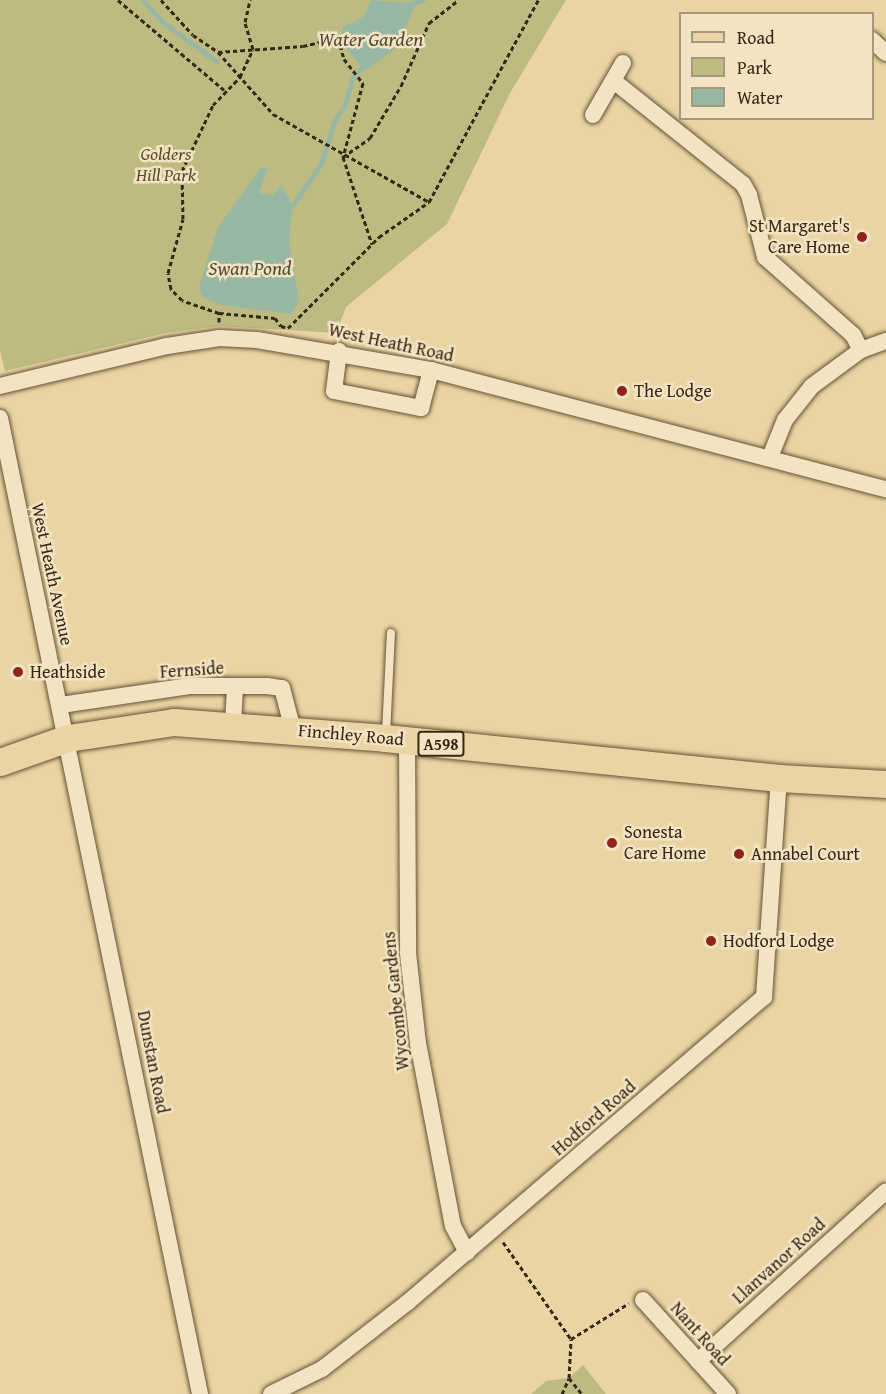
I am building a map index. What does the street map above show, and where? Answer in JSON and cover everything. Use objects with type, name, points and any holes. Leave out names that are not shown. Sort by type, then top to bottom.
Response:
[{"type":"main road","name":"Finchley Road","points":[[0,762],[68,738],[154,723],[233,725],[396,739],[779,778],[886,784]]},
{"type":"street","points":[[874,41],[886,53]]},
{"type":"street","points":[[593,115],[615,82],[624,63]]},
{"type":"street","points":[[615,82],[742,184],[749,195],[765,256],[853,335],[861,350]]},
{"type":"street","name":"West Heath Road","points":[[0,386],[156,348],[219,338],[339,351],[431,370],[886,489]]},
{"type":"street","points":[[770,457],[785,420],[812,387],[861,350],[886,341]]},
{"type":"street","points":[[339,351],[334,391],[421,408],[431,370]]},
{"type":"street","name":"West Heath Avenue","points":[[0,418],[7,492],[68,738]]},
{"type":"street","points":[[233,725],[235,686]]},
{"type":"street","name":"Fernside","points":[[61,705],[190,687],[282,688],[293,730]]},
{"type":"street","name":"Dunstan Road","points":[[68,738],[200,1394]]},
{"type":"street","name":"Wycombe Gardens","points":[[396,739],[408,953],[418,1043],[453,1226],[467,1252]]},
{"type":"street","name":"Hodford Road","points":[[271,1394],[322,1369],[495,1230],[764,997],[779,778]]},
{"type":"street","name":"Llanvanor Road","points":[[698,1361],[886,1191]]},
{"type":"street","name":"Nant Road","points":[[643,1300],[728,1394]]},
{"type":"lane","points":[[391,633],[396,739]]},
{"type":"path","points":[[118,0],[224,90]]},
{"type":"path","points":[[161,0],[193,35],[218,52],[273,114],[343,157],[429,202]]},
{"type":"path","points":[[250,0],[245,22],[253,49],[240,77],[224,90],[182,171],[183,219],[168,273],[171,289],[182,300],[219,313],[275,318],[281,326],[288,328],[372,244],[429,202],[538,0]]},
{"type":"path","points":[[343,157],[370,138],[401,86],[429,23],[458,0]]},
{"type":"path","points":[[218,52],[303,46],[338,38],[344,58],[363,83],[343,157],[372,244]]},
{"type":"path","points":[[219,313],[219,338]]},
{"type":"path","points":[[495,1230],[571,1339],[569,1378],[562,1394]]},
{"type":"path","points":[[571,1339],[630,1302],[643,1300]]},
{"type":"path","points":[[569,1378],[582,1394]]},
{"type":"green space","name":"Golders Hill Park","points":[[0,0],[566,0],[510,93],[447,224],[346,307],[336,333],[219,326],[166,333],[5,371],[0,350]]},
{"type":"green space","points":[[583,1365],[606,1394],[531,1394],[546,1381],[569,1378]]},
{"type":"water","name":"Water Garden","points":[[371,0],[416,4],[395,49],[365,71],[341,42],[343,27],[363,17]]},
{"type":"water","name":"Swan Pond","points":[[261,168],[268,168],[259,193],[273,195],[282,184],[292,206],[289,242],[299,300],[292,314],[221,305],[202,297],[199,288],[218,227]]},
{"type":"waterway","points":[[143,0],[163,22],[216,61]]},
{"type":"waterway","points":[[409,4],[422,0]]},
{"type":"waterway","points":[[292,206],[321,164],[334,122],[345,105],[352,79],[362,67]]},
{"type":"place","name":"St Margaret's Care Home","points":[[862,237]]},
{"type":"place","name":"The Lodge","points":[[622,391]]},
{"type":"place","name":"Heathside","points":[[18,672]]},
{"type":"place","name":"Sonesta Care Home","points":[[612,843]]},
{"type":"place","name":"Annabel Court","points":[[739,854]]},
{"type":"place","name":"Hodford Lodge","points":[[711,941]]}]
